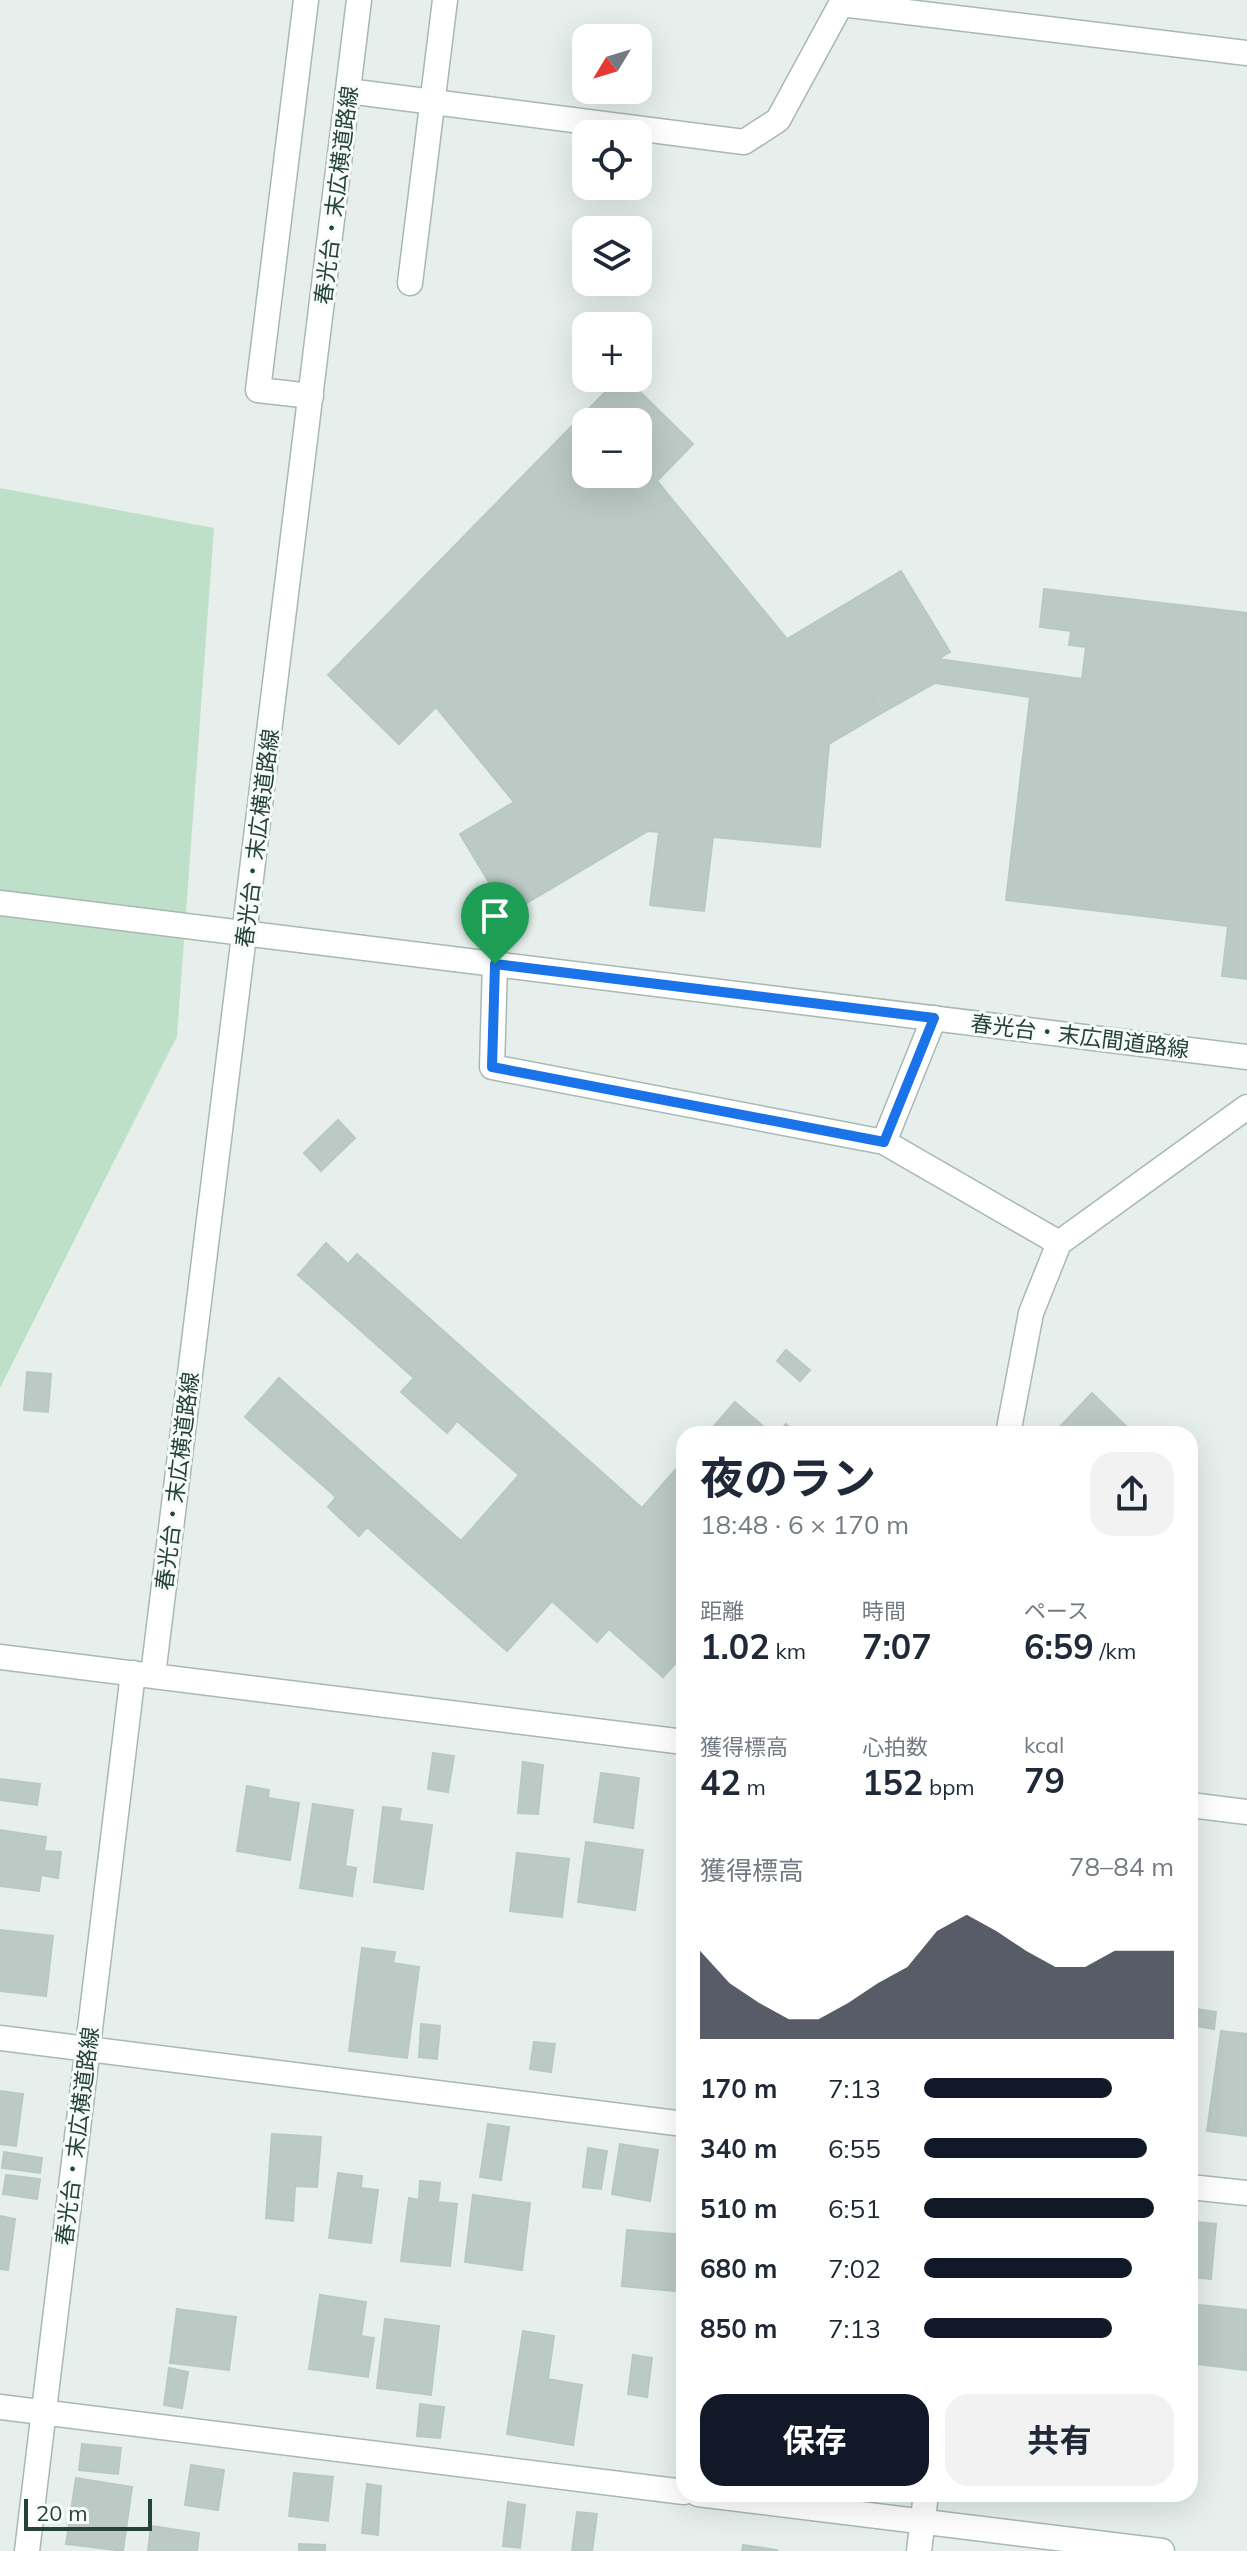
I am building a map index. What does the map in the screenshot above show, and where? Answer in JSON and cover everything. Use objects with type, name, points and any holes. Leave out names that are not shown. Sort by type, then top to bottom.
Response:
[{"type":"street","points":[[306,0],[258,390],[311,396]]},
{"type":"street","name":"春光台・末広横道路線","points":[[27,2551],[88,2049],[245,933],[359,0]]},
{"type":"street","points":[[410,283],[445,0]]},
{"type":"street","points":[[348,91],[744,142],[778,120],[841,4],[1247,53]]},
{"type":"street","name":"春光台・末広間道路線","points":[[0,903],[1247,1057]]},
{"type":"street","points":[[495,964],[492,1067],[884,1142],[1059,1243]]},
{"type":"street","points":[[884,1142],[934,1018]]},
{"type":"street","points":[[1010,1426],[1031,1313],[1059,1243],[1247,1107]]},
{"type":"street","points":[[0,1657],[676,1741]]},
{"type":"street","points":[[1198,1806],[1247,1812]]},
{"type":"street","points":[[0,2038],[676,2123]]},
{"type":"street","points":[[1198,2188],[1247,2193]]},
{"type":"street","points":[[0,2407],[676,2491]]},
{"type":"street","points":[[762,2502],[1162,2551]]},
{"type":"street","points":[[919,2551],[925,2502]]},
{"type":"green space","points":[[0,488],[214,528],[177,1036],[0,1388]]},
{"type":"building","points":[[605,392],[640,392],[693,444],[657,481],[787,639],[901,571],[950,652],[871,699],[880,714],[829,744],[820,847],[713,837],[704,911],[650,905],[659,832],[648,831],[508,914],[460,834],[514,802],[436,707],[399,744],[328,675],[572,426],[572,488],[652,488],[652,408],[590,408]]},
{"type":"building","points":[[1044,589],[1247,613],[1247,979],[1222,976],[1228,926],[1006,900],[1030,697],[935,683],[880,714],[871,699],[938,659],[1082,679],[1086,647],[1069,645],[1071,631],[1040,627]]},
{"type":"building","points":[[338,1120],[355,1138],[321,1171],[304,1153]]},
{"type":"building","points":[[326,1243],[348,1264],[357,1254],[642,1508],[676,1469],[676,1663],[663,1677],[609,1629],[597,1642],[552,1601],[507,1651],[367,1527],[359,1536],[328,1507],[336,1497],[245,1417],[279,1378],[461,1541],[519,1475],[457,1421],[447,1433],[401,1392],[414,1378],[298,1275]]},
{"type":"building","points":[[786,1350],[810,1370],[800,1381],[777,1361]]},
{"type":"building","points":[[27,1372],[51,1374],[48,1412],[24,1410]]},
{"type":"building","points":[[1092,1393],[1126,1426],[1061,1426]]},
{"type":"building","points":[[735,1402],[763,1426],[714,1426]]},
{"type":"building","points":[[433,1753],[454,1756],[448,1792],[428,1789]]},
{"type":"building","points":[[523,1762],[543,1765],[538,1814],[518,1813]]},
{"type":"building","points":[[601,1773],[639,1778],[633,1828],[594,1822]]},
{"type":"building","points":[[0,1779],[40,1784],[37,1805],[0,1800]]},
{"type":"building","points":[[247,1786],[269,1790],[268,1798],[299,1803],[290,1860],[237,1851]]},
{"type":"building","points":[[313,1804],[353,1810],[345,1866],[356,1868],[352,1896],[300,1888]]},
{"type":"building","points":[[383,1807],[401,1809],[399,1821],[432,1825],[423,1889],[374,1882]]},
{"type":"building","points":[[0,1830],[46,1837],[44,1851],[61,1852],[58,1878],[41,1875],[39,1891],[0,1886]]},
{"type":"building","points":[[586,1842],[643,1850],[635,1910],[578,1902]]},
{"type":"building","points":[[517,1853],[569,1859],[562,1917],[510,1911]]},
{"type":"building","points":[[0,1930],[53,1936],[46,1996],[0,1991]]},
{"type":"building","points":[[362,1948],[395,1952],[393,1963],[419,1967],[407,2058],[349,2051]]},
{"type":"building","points":[[1198,2009],[1216,2012],[1214,2029],[1198,2026]]},
{"type":"building","points":[[421,2024],[440,2026],[437,2059],[419,2057]]},
{"type":"building","points":[[1221,2031],[1247,2034],[1247,2136],[1207,2131]]},
{"type":"building","points":[[534,2042],[555,2044],[551,2072],[530,2069]]},
{"type":"building","points":[[0,2091],[23,2094],[16,2146],[0,2144]]},
{"type":"building","points":[[488,2124],[509,2127],[501,2180],[480,2177]]},
{"type":"building","points":[[272,2134],[321,2137],[317,2187],[295,2186],[293,2221],[266,2218]]},
{"type":"building","points":[[620,2144],[658,2150],[650,2201],[612,2194]]},
{"type":"building","points":[[588,2148],[607,2151],[601,2189],[583,2187]]},
{"type":"building","points":[[4,2152],[42,2158],[40,2173],[2,2168]]},
{"type":"building","points":[[338,2173],[362,2176],[361,2188],[378,2190],[371,2243],[329,2238]]},
{"type":"building","points":[[6,2175],[40,2179],[37,2199],[3,2194]]},
{"type":"building","points":[[420,2181],[440,2183],[438,2202],[457,2204],[450,2266],[401,2261],[409,2198],[419,2200]]},
{"type":"building","points":[[473,2195],[530,2203],[522,2270],[465,2262]]},
{"type":"building","points":[[0,2216],[15,2219],[8,2270],[0,2269]]},
{"type":"building","points":[[1198,2222],[1216,2224],[1211,2279],[1198,2278]]},
{"type":"building","points":[[627,2230],[676,2234],[676,2291],[622,2286]]},
{"type":"building","points":[[320,2295],[366,2302],[361,2336],[374,2338],[368,2377],[309,2369]]},
{"type":"building","points":[[1198,2305],[1247,2310],[1246,2370],[1198,2364]]},
{"type":"building","points":[[177,2309],[236,2317],[229,2370],[170,2363]]},
{"type":"building","points":[[385,2319],[439,2326],[431,2395],[377,2388]]},
{"type":"building","points":[[523,2331],[554,2336],[548,2379],[582,2385],[573,2445],[507,2434]]},
{"type":"building","points":[[633,2355],[652,2358],[647,2397],[628,2394]]},
{"type":"building","points":[[169,2368],[188,2372],[182,2408],[164,2405]]},
{"type":"building","points":[[420,2404],[444,2407],[440,2438],[417,2436]]},
{"type":"building","points":[[82,2444],[121,2448],[118,2474],[79,2470]]},
{"type":"building","points":[[191,2465],[224,2470],[218,2510],[185,2505]]},
{"type":"building","points":[[294,2473],[333,2477],[328,2521],[289,2516]]},
{"type":"building","points":[[76,2478],[132,2487],[123,2551],[66,2544]]},
{"type":"building","points":[[367,2484],[381,2486],[378,2535],[362,2533]]},
{"type":"building","points":[[508,2502],[525,2505],[520,2548],[503,2546]]},
{"type":"building","points":[[577,2512],[597,2514],[592,2551],[572,2551]]},
{"type":"building","points":[[151,2526],[199,2533],[197,2551],[148,2551]]},
{"type":"building","points":[[299,2544],[325,2545],[325,2551],[299,2551]]},
{"type":"building","points":[[743,2545],[777,2550],[777,2551],[742,2551]]},
{"type":"route","points":[[495,964],[934,1018],[884,1142],[492,1067],[495,964]]}]
